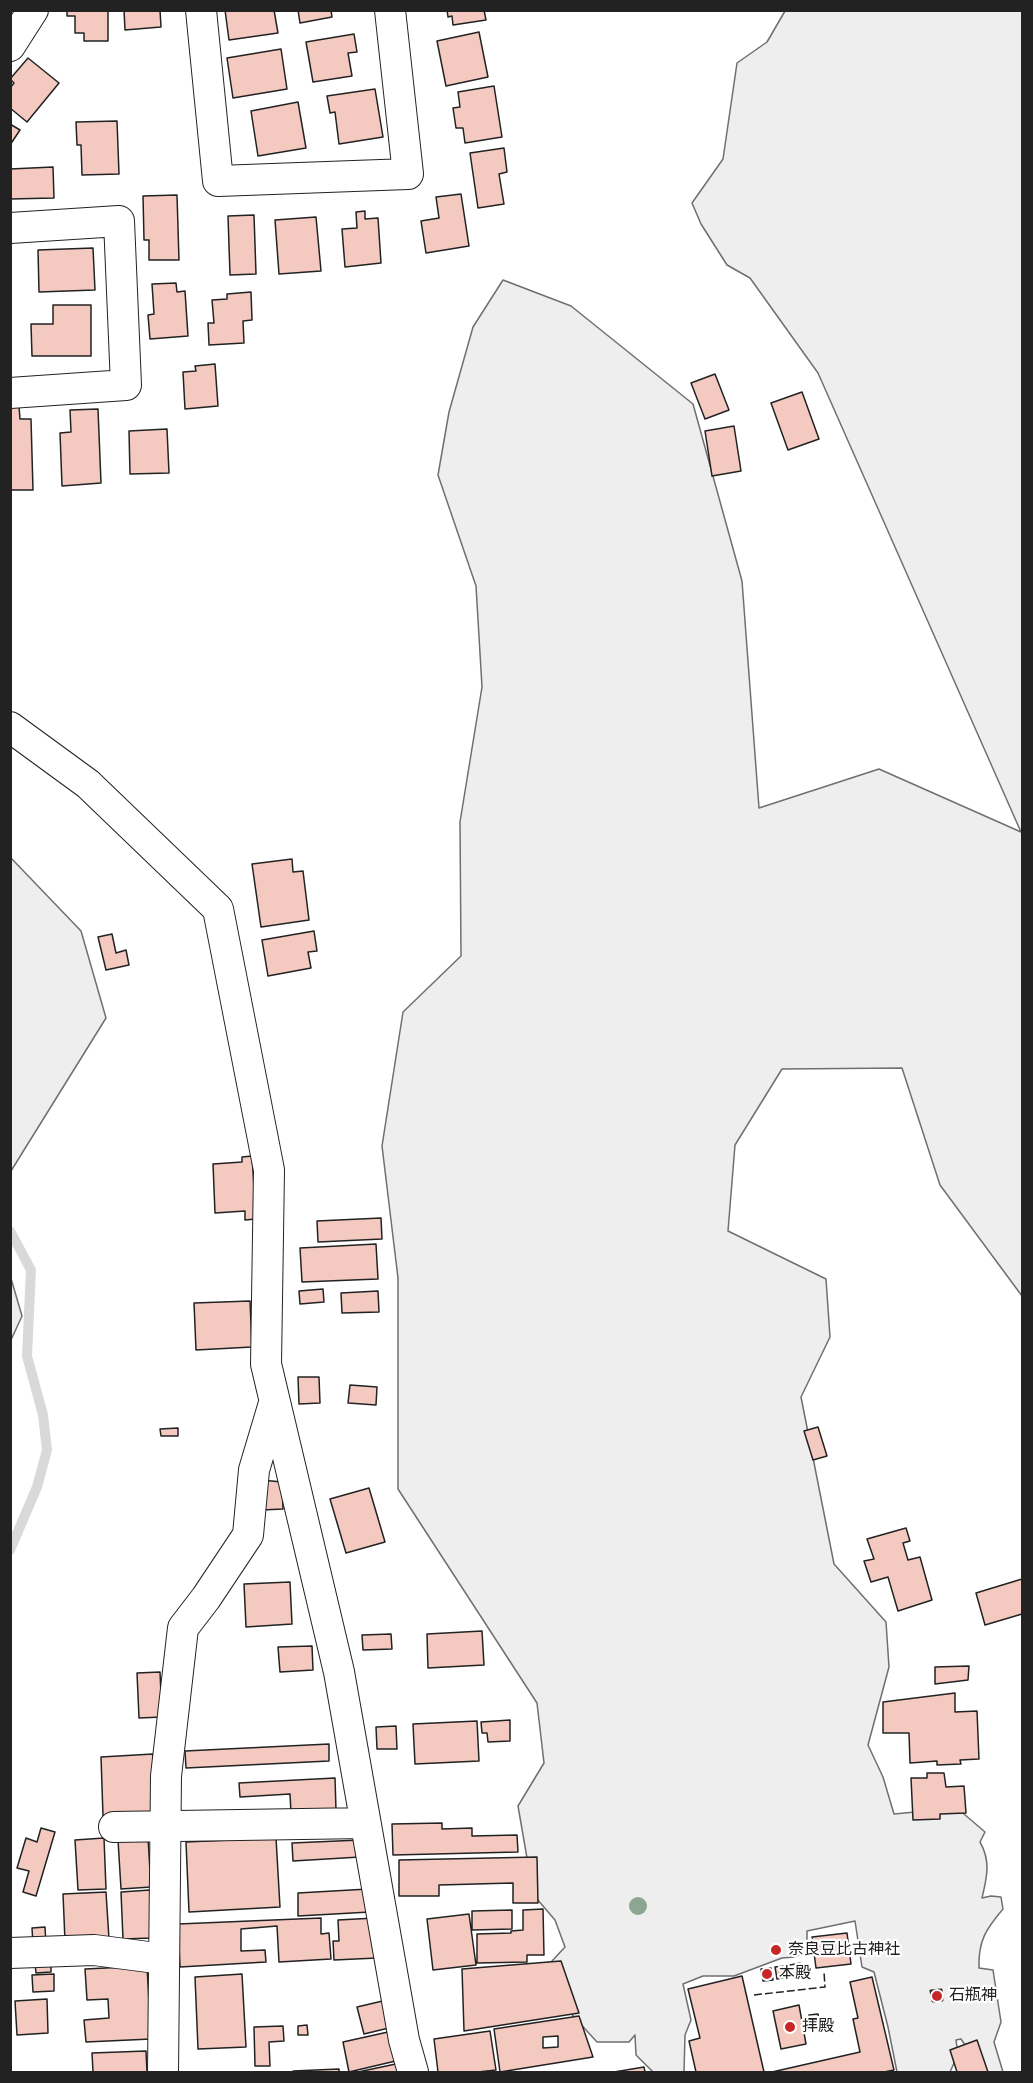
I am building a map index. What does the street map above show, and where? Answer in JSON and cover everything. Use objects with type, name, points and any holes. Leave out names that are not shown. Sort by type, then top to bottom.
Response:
[{"type":"street","points":[[10,46],[33,10]]},
{"type":"street","points":[[201,10],[218,181],[408,174],[390,10]]},
{"type":"street","points":[[10,228],[119,221],[126,385],[10,393]]},
{"type":"street","points":[[10,727],[88,784],[218,909],[269,1170],[266,1364],[339,1672],[404,2040],[413,2073]]},
{"type":"street","points":[[163,2073],[166,1776],[183,1628],[248,1535],[254,1470],[275,1400]]},
{"type":"street","points":[[114,1827],[365,1823]]},
{"type":"street","points":[[10,1953],[94,1950],[164,1959]]},
{"type":"shaded area","points":[[785,11],[1022,11],[1022,1296],[940,1185],[902,1068],[782,1069],[735,1145],[728,1231],[826,1279],[830,1337],[801,1397],[834,1564],[886,1622],[889,1667],[868,1745],[883,1777],[894,1814],[957,1808],[985,1832],[980,1842],[987,1863],[982,1898],[1001,1897],[1003,1909],[984,1936],[979,1968],[993,1970],[1001,2022],[994,2042],[1003,2072],[972,2072],[969,2051],[961,2039],[956,2040],[958,2054],[950,2072],[897,2072],[874,1972],[862,1967],[855,1921],[807,1931],[807,1952],[794,1957],[782,1958],[734,1976],[703,1976],[683,1984],[691,2020],[685,2035],[684,2072],[653,2072],[636,2055],[635,2035],[629,2042],[597,2042],[565,2007],[552,1961],[565,1947],[555,1920],[537,1899],[527,1858],[518,1806],[544,1763],[537,1703],[398,1489],[398,1278],[382,1146],[403,1012],[461,956],[460,822],[482,687],[476,586],[438,475],[449,412],[473,327],[503,280],[571,306],[693,404],[742,581],[759,808],[879,769],[1021,832],[818,373],[750,278],[727,265],[701,224],[692,203],[723,159],[737,63],[767,42]]},
{"type":"shaded area","points":[[11,858],[81,931],[106,1018],[11,1171]]},
{"type":"shaded area","points":[[10,1275],[22,1316],[11,1340],[10,1340]]},
{"type":"building","points":[[67,10],[108,10],[108,41],[84,41],[84,33],[75,33],[75,16],[67,16]]},
{"type":"building","points":[[124,10],[160,10],[161,27],[125,30]]},
{"type":"building","points":[[225,10],[274,10],[278,33],[229,40]]},
{"type":"building","points":[[298,10],[331,10],[332,17],[300,23]]},
{"type":"building","points":[[447,10],[484,10],[486,20],[453,25],[452,16],[448,17]]},
{"type":"building","points":[[479,32],[488,77],[446,86],[437,41]]},
{"type":"building","points":[[354,34],[357,52],[348,53],[352,76],[313,82],[306,42]]},
{"type":"building","points":[[281,49],[287,89],[233,98],[227,58]]},
{"type":"building","points":[[28,58],[59,83],[27,122],[10,108],[10,88],[14,83],[10,79]]},
{"type":"building","points":[[494,86],[502,137],[465,143],[463,128],[456,128],[453,108],[460,107],[458,92]]},
{"type":"building","points":[[375,89],[383,137],[339,144],[335,112],[330,113],[327,96]]},
{"type":"building","points":[[298,102],[306,148],[258,156],[251,111]]},
{"type":"building","points":[[117,121],[119,174],[82,175],[81,145],[77,145],[76,122]]},
{"type":"building","points":[[10,124],[20,130],[10,145]]},
{"type":"building","points":[[504,148],[507,172],[499,174],[504,204],[478,208],[470,153]]},
{"type":"building","points":[[53,167],[54,198],[10,199],[10,169]]},
{"type":"building","points":[[461,194],[469,246],[426,253],[421,221],[439,218],[436,197]]},
{"type":"building","points":[[177,195],[179,260],[149,260],[149,240],[144,240],[143,196]]},
{"type":"building","points":[[365,211],[365,219],[378,218],[381,263],[345,267],[342,229],[357,228],[356,212]]},
{"type":"building","points":[[254,215],[256,274],[230,275],[228,216]]},
{"type":"building","points":[[316,217],[321,271],[279,274],[275,220]]},
{"type":"building","points":[[93,248],[95,290],[39,292],[38,250]]},
{"type":"building","points":[[176,283],[177,292],[185,291],[188,336],[150,339],[148,315],[154,314],[152,284]]},
{"type":"building","points":[[251,292],[252,320],[243,321],[244,343],[209,345],[208,323],[214,323],[212,300],[227,299],[227,294]]},
{"type":"building","points":[[53,305],[91,305],[91,356],[32,356],[31,324],[53,324]]},
{"type":"building","points":[[215,364],[218,406],[185,409],[183,372],[196,371],[195,366]]},
{"type":"building","points":[[715,374],[729,410],[705,419],[691,383]]},
{"type":"building","points":[[802,392],[819,439],[788,450],[771,403]]},
{"type":"building","points":[[10,406],[19,406],[20,419],[31,419],[33,490],[10,490]]},
{"type":"building","points":[[98,409],[101,483],[62,486],[60,433],[71,432],[70,410]]},
{"type":"building","points":[[734,426],[741,471],[712,476],[705,431]]},
{"type":"building","points":[[167,429],[169,473],[130,474],[129,431]]},
{"type":"building","points":[[292,859],[293,872],[303,871],[309,920],[261,927],[252,864]]},
{"type":"building","points":[[314,931],[317,951],[308,952],[311,968],[268,976],[262,940]]},
{"type":"building","points":[[112,934],[116,953],[126,950],[129,965],[106,970],[98,937]]},
{"type":"building","points":[[252,1156],[256,1219],[245,1220],[245,1211],[215,1213],[213,1164],[242,1162],[242,1157]]},
{"type":"building","points":[[381,1218],[382,1239],[318,1242],[317,1221]]},
{"type":"building","points":[[376,1244],[378,1279],[302,1282],[300,1248]]},
{"type":"building","points":[[323,1289],[324,1302],[300,1304],[299,1291]]},
{"type":"building","points":[[378,1291],[379,1312],[342,1313],[341,1293]]},
{"type":"building","points":[[250,1301],[252,1347],[196,1350],[194,1303]]},
{"type":"building","points":[[298,1377],[319,1377],[320,1403],[299,1404]]},
{"type":"building","points":[[350,1385],[377,1387],[376,1405],[348,1403]]},
{"type":"building","points":[[818,1427],[827,1456],[813,1460],[804,1431]]},
{"type":"building","points":[[178,1428],[178,1436],[161,1436],[160,1429]]},
{"type":"building","points":[[261,1480],[282,1482],[283,1509],[262,1510]]},
{"type":"building","points":[[369,1488],[385,1542],[346,1553],[330,1499]]},
{"type":"building","points":[[906,1528],[910,1541],[903,1543],[908,1560],[920,1557],[932,1600],[898,1611],[888,1577],[871,1582],[864,1561],[874,1559],[867,1539]]},
{"type":"building","points":[[1022,1579],[1022,1614],[985,1625],[976,1593]]},
{"type":"building","points":[[290,1582],[292,1624],[246,1627],[244,1584]]},
{"type":"building","points":[[482,1631],[484,1665],[428,1668],[427,1634]]},
{"type":"building","points":[[391,1634],[392,1649],[363,1650],[362,1635]]},
{"type":"building","points":[[312,1646],[313,1670],[280,1672],[278,1647]]},
{"type":"building","points":[[969,1666],[968,1680],[935,1684],[935,1667]]},
{"type":"building","points":[[160,1672],[162,1717],[139,1718],[137,1673]]},
{"type":"building","points":[[955,1693],[955,1712],[977,1711],[979,1759],[960,1760],[961,1764],[937,1765],[937,1761],[910,1763],[909,1733],[883,1733],[883,1702]]},
{"type":"building","points":[[510,1720],[510,1741],[488,1742],[487,1733],[482,1733],[481,1722]]},
{"type":"building","points":[[477,1721],[479,1761],[415,1764],[413,1724]]},
{"type":"building","points":[[396,1726],[397,1749],[377,1749],[376,1727]]},
{"type":"building","points":[[329,1744],[329,1761],[186,1768],[185,1751]]},
{"type":"building","points":[[153,1754],[156,1814],[103,1816],[101,1757]]},
{"type":"building","points":[[927,1773],[944,1773],[946,1787],[964,1786],[966,1813],[940,1814],[940,1819],[913,1820],[911,1778],[927,1778]]},
{"type":"building","points":[[335,1778],[336,1810],[291,1813],[290,1794],[240,1797],[239,1783]]},
{"type":"building","points":[[442,1823],[442,1829],[472,1828],[472,1836],[517,1835],[518,1852],[393,1855],[392,1824]]},
{"type":"building","points":[[41,1828],[55,1832],[36,1896],[23,1892],[29,1871],[17,1868],[26,1838],[37,1842]]},
{"type":"building","points":[[104,1838],[106,1889],[78,1890],[75,1840]]},
{"type":"building","points":[[148,1838],[151,1887],[121,1889],[118,1840]]},
{"type":"building","points":[[276,1838],[280,1907],[189,1912],[186,1842]]},
{"type":"building","points":[[360,1840],[360,1857],[293,1861],[292,1843]]},
{"type":"building","points":[[537,1857],[538,1903],[513,1903],[513,1883],[439,1885],[439,1896],[399,1896],[399,1860]]},
{"type":"building","points":[[368,1889],[370,1912],[298,1916],[298,1893]]},
{"type":"building","points":[[150,1890],[152,1938],[123,1939],[121,1892]]},
{"type":"building","points":[[106,1892],[109,1939],[65,1941],[63,1894]]},
{"type":"building","points":[[543,1909],[544,1955],[527,1955],[527,1962],[477,1963],[477,1934],[511,1933],[511,1931],[523,1930],[523,1910]]},
{"type":"building","points":[[512,1910],[512,1929],[472,1930],[472,1911]]},
{"type":"building","points":[[469,1914],[476,1965],[433,1970],[427,1919]]},
{"type":"building","points":[[321,1918],[321,1934],[329,1933],[331,1959],[279,1962],[277,1926],[241,1929],[241,1951],[265,1950],[266,1962],[180,1967],[178,1924]]},
{"type":"building","points":[[375,1918],[377,1958],[334,1960],[333,1941],[339,1941],[338,1920]]},
{"type":"building","points":[[45,1927],[46,1944],[33,1945],[32,1928]]},
{"type":"building","points":[[847,1933],[851,1964],[816,1968],[812,1937]]},
{"type":"building","points":[[561,1961],[579,2013],[464,2031],[462,1969]]},
{"type":"building","points":[[51,1963],[51,1972],[36,1973],[35,1964]]},
{"type":"building","name":"本殿","points":[[800,1963],[801,1975],[791,1977],[790,1965]]},
{"type":"building","points":[[147,1966],[151,2039],[86,2042],[84,2020],[109,2018],[108,1999],[87,2000],[85,1969]]},
{"type":"building","name":"本殿","points":[[785,1966],[787,1977],[777,1979],[775,1967]]},
{"type":"building","name":"本殿","points":[[771,1968],[773,1980],[763,1981],[761,1969]]},
{"type":"building","points":[[54,1974],[54,1991],[33,1992],[32,1975]]},
{"type":"building","points":[[242,1974],[246,2047],[198,2049],[195,1977]]},
{"type":"building","points":[[742,1976],[764,2072],[696,2072],[689,2041],[700,2038],[688,1989]]},
{"type":"building","points":[[872,1977],[894,2070],[884,2072],[772,2072],[860,2052],[853,2019],[858,2018],[850,1982]]},
{"type":"building","points":[[47,1999],[48,2033],[17,2035],[15,2001]]},
{"type":"building","points":[[391,1999],[397,2026],[364,2034],[357,2007]]},
{"type":"building","name":"拝殿","points":[[799,2005],[806,2044],[781,2049],[773,2011]]},
{"type":"building","points":[[818,2014],[820,2027],[810,2028],[809,2015]]},
{"type":"building","points":[[579,2016],[593,2057],[500,2072],[494,2029]],"holes":[[[558,2036],[558,2047],[543,2048],[543,2037]]]},
{"type":"building","points":[[307,2025],[308,2035],[298,2035],[298,2026]]},
{"type":"building","points":[[283,2026],[284,2041],[269,2042],[270,2066],[255,2066],[254,2027]]},
{"type":"building","points":[[397,2030],[404,2059],[349,2072],[343,2042]]},
{"type":"building","points":[[490,2031],[496,2070],[438,2072],[434,2039]]},
{"type":"building","points":[[977,2040],[988,2072],[957,2072],[950,2050]]},
{"type":"building","points":[[146,2051],[147,2072],[93,2072],[92,2053]]},
{"type":"building","points":[[405,2062],[407,2072],[358,2072]]},
{"type":"building","points":[[644,2067],[645,2072],[614,2072]]},
{"type":"building","points":[[339,2069],[339,2072],[293,2072],[293,2071]]},
{"type":"waterway","points":[[10,1231],[31,1270],[27,1356],[43,1415],[47,1450],[37,1487],[10,1550]]},
{"type":"fence","points":[[754,1995],[825,1987],[824,1972]]},
{"type":"wall","points":[[935,2001],[933,2001],[931,1991],[941,1990],[941,2000]]},
{"type":"place","name":"奈良豆比古神社","points":[[776,1950]]},
{"type":"place","name":"本殿","points":[[767,1974]]},
{"type":"place","name":"石瓶神","points":[[937,1996]]},
{"type":"place","name":"拝殿","points":[[790,2027]]}]
